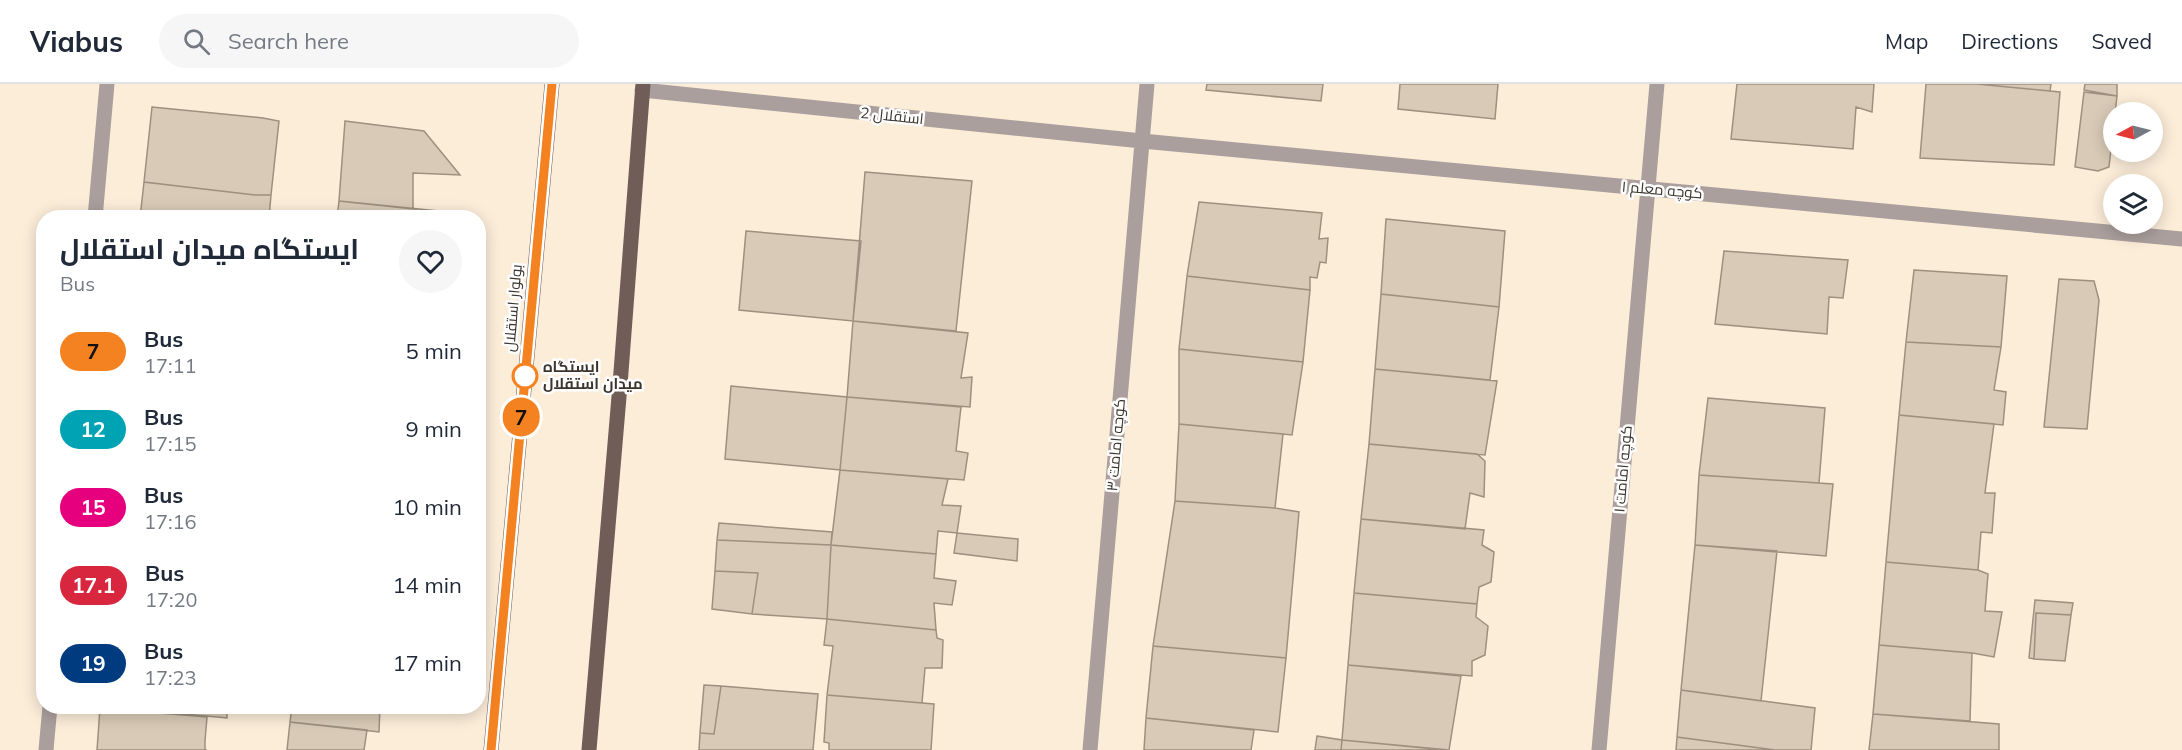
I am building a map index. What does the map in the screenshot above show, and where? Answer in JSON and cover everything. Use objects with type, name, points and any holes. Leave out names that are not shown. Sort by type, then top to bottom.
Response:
[{"type":"main road","name":"بولوار استقلال","points":[[492,750],[552,84]]},
{"type":"main road","points":[[590,750],[642,87]]},
{"type":"street","points":[[96,210],[107,84]]},
{"type":"street","name":"کوچه امامت ۳","points":[[1090,750],[1147,84]]},
{"type":"street","name":"کوچه امامت ۱","points":[[1599,750],[1657,84]]},
{"type":"street","name":"استقلال 2","points":[[642,87],[1142,141]]},
{"type":"street","name":"کوچه معلم ۱","points":[[1142,141],[2182,238]]},
{"type":"street","points":[[46,750],[49,714]]},
{"type":"building","points":[[1207,84],[1323,84],[1321,101],[1206,90]]},
{"type":"building","points":[[1400,84],[1498,84],[1495,119],[1398,109]]},
{"type":"building","points":[[1737,84],[1874,84],[1872,112],[1856,107],[1853,149],[1731,139]]},
{"type":"building","points":[[1926,84],[1977,84],[2060,92],[2054,165],[1920,158]]},
{"type":"building","points":[[1977,84],[2051,84],[2050,91]]},
{"type":"building","points":[[2085,84],[2117,84],[2117,96],[2084,90]]},
{"type":"building","points":[[2084,92],[2117,96],[2116,102],[2103,102],[2103,162],[2110,162],[2109,167],[2098,171],[2075,167]]},
{"type":"building","points":[[152,107],[279,121],[271,195],[144,182]]},
{"type":"building","points":[[345,121],[424,131],[460,175],[413,173],[413,209],[339,201]]},
{"type":"building","points":[[865,172],[972,181],[956,331],[853,321]]},
{"type":"building","points":[[144,182],[271,195],[270,210],[141,210]]},
{"type":"building","points":[[339,201],[428,210],[338,210]]},
{"type":"building","points":[[1199,202],[1322,213],[1319,239],[1328,238],[1326,263],[1320,262],[1317,278],[1310,277],[1310,290],[1187,276]]},
{"type":"building","points":[[1386,219],[1505,231],[1499,307],[1381,294]]},
{"type":"building","points":[[746,231],[861,241],[853,321],[739,310]]},
{"type":"building","points":[[1724,251],[1848,260],[1843,298],[1829,297],[1827,334],[1715,324]]},
{"type":"building","points":[[1914,270],[2007,276],[2001,347],[1906,342]]},
{"type":"building","points":[[1187,276],[1310,290],[1303,362],[1179,349]]},
{"type":"building","points":[[2059,279],[2094,281],[2099,300],[2087,429],[2044,427]]},
{"type":"building","points":[[1381,294],[1499,307],[1490,380],[1375,369]]},
{"type":"building","points":[[853,321],[968,333],[961,378],[972,377],[970,407],[847,397]]},
{"type":"building","points":[[1906,342],[2001,347],[1994,390],[2006,392],[2003,425],[1899,415]]},
{"type":"building","points":[[1179,349],[1303,362],[1292,435],[1179,424]]},
{"type":"building","points":[[1375,369],[1497,381],[1485,455],[1369,444]]},
{"type":"building","points":[[731,386],[847,397],[840,470],[725,459]]},
{"type":"building","points":[[847,397],[961,407],[956,451],[968,453],[964,480],[840,470]]},
{"type":"building","points":[[1708,398],[1825,408],[1819,483],[1699,475]]},
{"type":"building","points":[[1899,415],[1994,424],[1985,493],[1995,493],[1992,533],[1981,532],[1978,570],[1886,562]]},
{"type":"building","points":[[1179,424],[1283,434],[1275,508],[1175,501]]},
{"type":"building","points":[[1369,444],[1477,454],[1485,461],[1484,497],[1470,493],[1465,529],[1361,519]]},
{"type":"building","points":[[840,470],[948,479],[942,505],[961,506],[957,533],[938,531],[936,554],[831,545]]},
{"type":"building","points":[[1699,475],[1833,484],[1826,556],[1695,545]]},
{"type":"building","points":[[1175,501],[1275,508],[1299,512],[1286,658],[1153,646]]},
{"type":"building","points":[[1361,519],[1484,530],[1482,545],[1494,552],[1491,582],[1479,587],[1477,604],[1354,593]]},
{"type":"building","points":[[719,523],[832,532],[831,545],[717,540]]},
{"type":"building","points":[[957,533],[1018,539],[1017,561],[954,553]]},
{"type":"building","points":[[717,540],[831,545],[827,619],[752,614],[758,573],[715,571]]},
{"type":"building","points":[[831,545],[936,554],[934,578],[956,581],[952,605],[934,603],[936,630],[827,619]]},
{"type":"building","points":[[1695,545],[1777,551],[1761,701],[1681,690]]},
{"type":"building","points":[[1886,562],[1978,570],[1988,574],[1985,611],[2002,612],[1994,657],[1879,645]]},
{"type":"building","points":[[715,571],[758,573],[752,614],[712,609]]},
{"type":"building","points":[[1354,593],[1477,604],[1476,617],[1488,626],[1485,655],[1472,661],[1472,676],[1348,665]]},
{"type":"building","points":[[2035,600],[2073,603],[2071,615],[2036,613],[2034,659],[2029,658]]},
{"type":"building","points":[[2036,613],[2071,615],[2065,661],[2034,659]]},
{"type":"building","points":[[827,619],[936,630],[937,638],[943,640],[942,668],[925,668],[922,703],[827,695],[833,646],[824,645]]},
{"type":"building","points":[[1879,645],[1972,653],[1970,721],[1873,714]]},
{"type":"building","points":[[1153,646],[1286,658],[1278,732],[1146,718]]},
{"type":"building","points":[[1348,665],[1461,676],[1449,750],[1342,740]]},
{"type":"building","points":[[704,685],[721,686],[714,734],[700,733]]},
{"type":"building","points":[[721,686],[818,694],[813,750],[699,750],[700,733],[714,734]]},
{"type":"building","points":[[1681,690],[1815,708],[1811,750],[1775,750],[1677,737]]},
{"type":"building","points":[[827,695],[934,704],[931,750],[829,750],[829,743],[824,742]]},
{"type":"building","points":[[100,714],[171,714],[207,717],[205,750],[97,750]]},
{"type":"building","points":[[185,714],[227,714],[227,718]]},
{"type":"building","points":[[291,714],[380,714],[379,732],[290,722]]},
{"type":"building","points":[[1873,714],[1999,724],[1999,750],[1869,750]]},
{"type":"building","points":[[1146,718],[1254,730],[1251,750],[1144,750]]},
{"type":"building","points":[[290,722],[367,730],[364,750],[287,750]]},
{"type":"building","points":[[1317,736],[1342,740],[1341,750],[1315,750]]},
{"type":"building","points":[[1677,737],[1775,750],[1676,750]]},
{"type":"building","points":[[1342,740],[1445,750],[1341,750]]},
{"type":"bus line","name":"7","points":[[491,750],[552,84]]},
{"type":"place","name":"ایستگاه میدان استقلال","points":[[525,376]]}]
